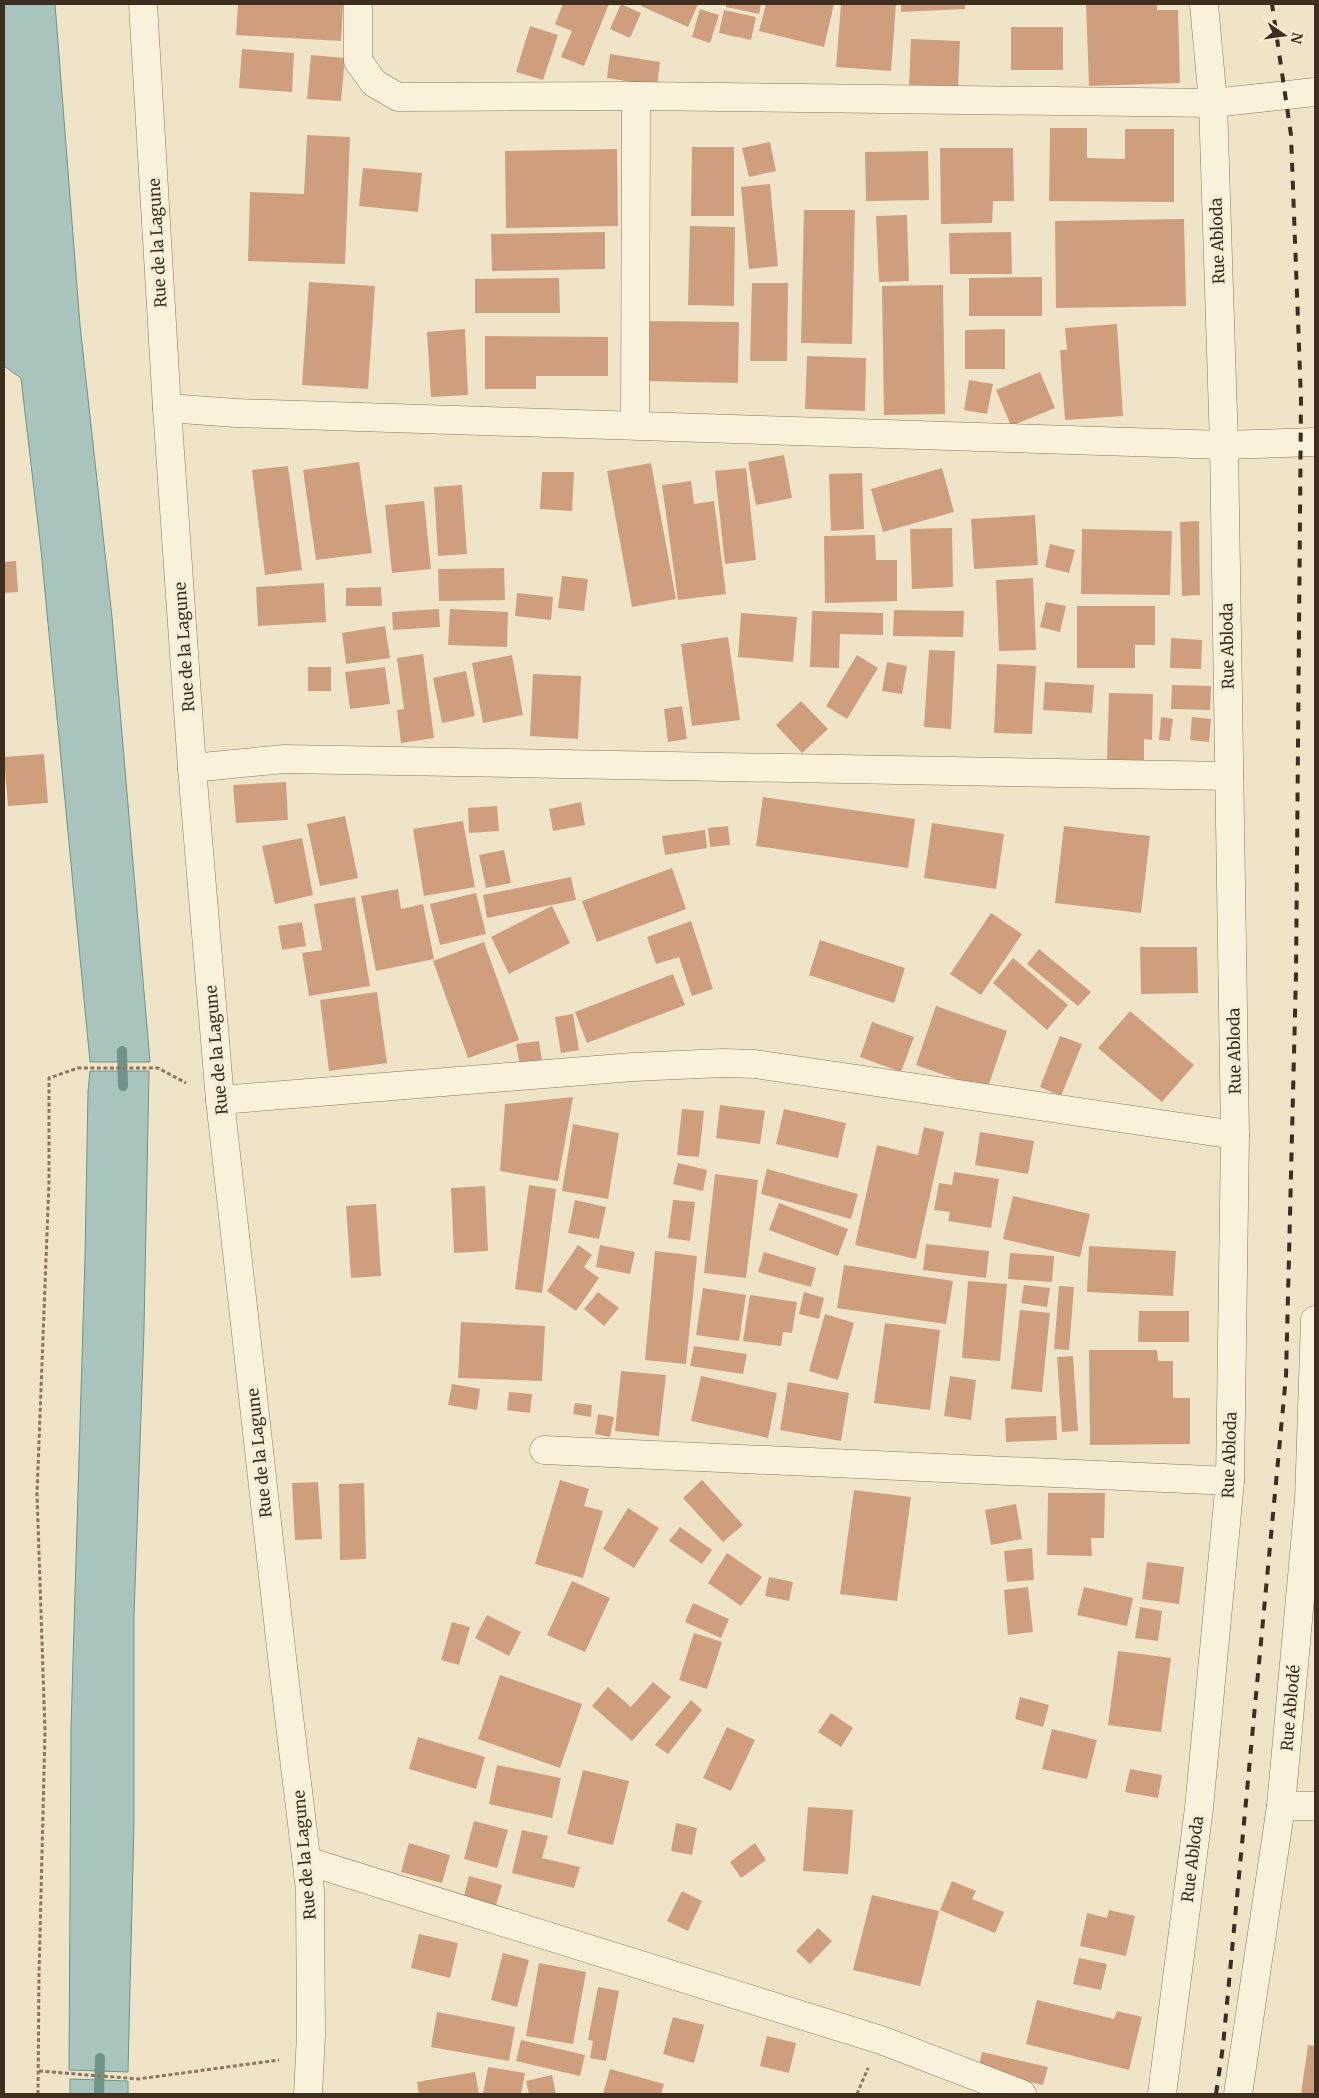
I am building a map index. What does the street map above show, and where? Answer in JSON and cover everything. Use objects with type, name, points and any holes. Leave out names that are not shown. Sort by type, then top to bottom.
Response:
[{"type":"street","name":"Rue de la Lagune","points":[[143,4],[167,408],[192,768],[220,1100],[310,1890],[310,2055],[308,2094]]},
{"type":"street","points":[[358,4],[358,61],[374,83],[398,97],[636,96],[1213,103],[1315,92]]},
{"type":"street","name":"Rue Abloda","points":[[1162,2094],[1199,1808],[1230,1481],[1236,1135],[1224,445],[1213,103],[1204,4]]},
{"type":"street","points":[[635,425],[636,96]]},
{"type":"street","points":[[167,408],[236,413],[1224,445],[1315,442]]},
{"type":"street","points":[[192,768],[284,759],[1229,776]]},
{"type":"street","points":[[220,1100],[634,1066],[723,1063],[755,1064],[1236,1135]]},
{"type":"street","name":"Rue Ablodé","points":[[1238,2094],[1281,1806],[1312,1500],[1315,1320]]},
{"type":"street","points":[[544,1450],[1230,1481]]},
{"type":"street","points":[[1281,1806],[1315,1806]]},
{"type":"street","points":[[307,1861],[881,2040],[1022,2094]]},
{"type":"path","points":[[38,2094],[45,1730],[38,1494],[48,1191],[49,1078],[78,1068],[158,1068]]},
{"type":"path","points":[[39,2071],[138,2080],[310,2055]]},
{"type":"water","points":[[4,4],[55,4],[80,325],[112,617],[150,1062],[90,1062],[41,550],[21,378],[4,366]]},
{"type":"water","points":[[90,1071],[149,1071],[144,1329],[134,1616],[134,1822],[128,2072],[69,2070],[71,1728]]},
{"type":"water","points":[[70,2079],[128,2081],[128,2094],[70,2094]]},
{"type":"building","points":[[238,4],[343,4],[341,41],[236,35]]},
{"type":"building","points":[[563,4],[609,4],[584,66],[561,57],[572,31],[555,24]]},
{"type":"building","points":[[621,4],[641,13],[630,38],[610,29]]},
{"type":"building","points":[[642,4],[698,4],[688,27],[641,6]]},
{"type":"building","points":[[726,4],[761,4],[759,14],[726,7]]},
{"type":"building","points":[[766,4],[834,4],[824,47],[759,31]]},
{"type":"building","points":[[841,4],[896,4],[891,71],[836,67]]},
{"type":"building","points":[[901,4],[965,4],[965,9],[901,12]]},
{"type":"building","points":[[1086,4],[1157,4],[1157,10],[1178,10],[1180,83],[1089,86]]},
{"type":"building","points":[[700,9],[719,15],[710,43],[692,37]]},
{"type":"building","points":[[724,10],[756,17],[751,40],[719,33]]},
{"type":"building","points":[[530,26],[558,35],[543,80],[516,72]]},
{"type":"building","points":[[1011,27],[1063,27],[1063,70],[1011,70]]},
{"type":"building","points":[[911,39],[960,41],[958,88],[909,86]]},
{"type":"building","points":[[242,49],[294,53],[292,92],[239,88]]},
{"type":"building","points":[[610,54],[660,62],[657,86],[607,78]]},
{"type":"building","points":[[311,55],[345,58],[341,101],[307,99]]},
{"type":"building","points":[[1050,128],[1087,128],[1087,158],[1125,159],[1125,129],[1174,129],[1174,202],[1049,201]]},
{"type":"building","points":[[307,135],[350,137],[345,264],[248,261],[250,192],[304,194]]},
{"type":"building","points":[[770,142],[776,171],[749,177],[742,148]]},
{"type":"building","points":[[692,147],[734,147],[734,216],[691,216]]},
{"type":"building","points":[[940,148],[1013,148],[1014,201],[993,201],[992,223],[941,224]]},
{"type":"building","points":[[617,149],[618,226],[506,228],[505,151]]},
{"type":"building","points":[[928,151],[929,200],[866,201],[865,152]]},
{"type":"building","points":[[363,168],[422,173],[418,212],[359,206]]},
{"type":"building","points":[[770,184],[778,266],[749,269],[741,187]]},
{"type":"building","points":[[804,210],[855,210],[852,344],[801,343]]},
{"type":"building","points":[[907,215],[909,281],[879,282],[876,216]]},
{"type":"building","points":[[1184,219],[1186,306],[1056,308],[1055,221]]},
{"type":"building","points":[[690,226],[735,227],[734,306],[688,305]]},
{"type":"building","points":[[605,232],[605,269],[492,271],[491,234]]},
{"type":"building","points":[[1011,232],[1012,274],[950,274],[949,233]]},
{"type":"building","points":[[1042,277],[1042,316],[969,316],[969,278]]},
{"type":"building","points":[[559,278],[560,313],[475,313],[475,279]]},
{"type":"building","points":[[309,282],[375,286],[368,389],[302,385]]},
{"type":"building","points":[[752,283],[788,283],[787,361],[750,361]]},
{"type":"building","points":[[943,285],[945,414],[884,415],[882,286]]},
{"type":"building","points":[[643,321],[739,322],[738,383],[642,381]]},
{"type":"building","points":[[1117,324],[1123,416],[1065,420],[1060,350],[1067,350],[1065,328]]},
{"type":"building","points":[[465,329],[468,395],[431,397],[427,332]]},
{"type":"building","points":[[1005,329],[1005,369],[965,369],[965,330]]},
{"type":"building","points":[[485,336],[608,337],[608,376],[536,376],[536,389],[485,389]]},
{"type":"building","points":[[807,356],[866,358],[865,411],[805,409]]},
{"type":"building","points":[[1040,372],[1055,408],[1011,426],[996,390]]},
{"type":"building","points":[[969,380],[993,384],[987,414],[964,410]]},
{"type":"building","points":[[784,455],[792,498],[756,505],[748,462]]},
{"type":"building","points":[[359,462],[372,553],[316,560],[303,470]]},
{"type":"building","points":[[651,463],[676,599],[632,607],[607,471]]},
{"type":"building","points":[[288,466],[302,570],[265,575],[252,470]]},
{"type":"building","points":[[746,468],[756,560],[725,564],[715,471]]},
{"type":"building","points":[[942,468],[954,512],[883,532],[871,489]]},
{"type":"building","points":[[542,472],[574,472],[572,511],[540,509]]},
{"type":"building","points":[[862,473],[864,529],[831,531],[829,474]]},
{"type":"building","points":[[691,481],[694,504],[714,501],[726,594],[678,600],[662,485]]},
{"type":"building","points":[[462,485],[467,554],[438,556],[434,487]]},
{"type":"building","points":[[424,501],[431,569],[392,573],[385,505]]},
{"type":"building","points":[[1035,515],[1038,565],[974,569],[971,519]]},
{"type":"building","points":[[1199,521],[1200,595],[1182,596],[1180,522]]},
{"type":"building","points":[[952,528],[953,587],[912,589],[910,529]]},
{"type":"building","points":[[1082,529],[1172,531],[1170,595],[1081,594]]},
{"type":"building","points":[[875,535],[876,560],[897,560],[897,601],[825,603],[824,536]]},
{"type":"building","points":[[1050,544],[1075,550],[1069,573],[1045,567]]},
{"type":"building","points":[[16,561],[18,592],[4,593],[4,562]]},
{"type":"building","points":[[504,568],[505,600],[439,601],[438,569]]},
{"type":"building","points":[[562,576],[588,579],[584,611],[558,608]]},
{"type":"building","points":[[1033,578],[1036,650],[999,651],[996,580]]},
{"type":"building","points":[[324,583],[326,622],[258,626],[256,587]]},
{"type":"building","points":[[381,587],[382,606],[346,606],[346,588]]},
{"type":"building","points":[[517,593],[553,597],[551,620],[515,616]]},
{"type":"building","points":[[1046,602],[1066,606],[1060,632],[1040,627]]},
{"type":"building","points":[[1077,606],[1155,606],[1155,645],[1135,645],[1135,668],[1077,668]]},
{"type":"building","points":[[439,609],[440,627],[393,630],[392,612]]},
{"type":"building","points":[[450,609],[508,612],[507,647],[448,645]]},
{"type":"building","points":[[894,610],[964,611],[963,637],[893,636]]},
{"type":"building","points":[[812,611],[883,613],[883,635],[840,634],[839,668],[810,667]]},
{"type":"building","points":[[741,613],[797,617],[793,662],[738,657]]},
{"type":"building","points":[[385,626],[390,658],[346,664],[342,633]]},
{"type":"building","points":[[728,637],[740,720],[692,726],[681,644]]},
{"type":"building","points":[[1171,638],[1202,640],[1201,669],[1170,668]]},
{"type":"building","points":[[929,650],[955,651],[951,729],[924,727]]},
{"type":"building","points":[[423,654],[434,738],[401,743],[397,710],[404,709],[397,658]]},
{"type":"building","points":[[512,655],[523,715],[483,723],[472,663]]},
{"type":"building","points":[[857,655],[878,668],[847,719],[826,706]]},
{"type":"building","points":[[887,662],[907,666],[902,694],[882,691]]},
{"type":"building","points":[[997,664],[1036,666],[1032,734],[994,733]]},
{"type":"building","points":[[308,667],[331,667],[331,691],[308,691]]},
{"type":"building","points":[[385,667],[390,704],[350,709],[345,672]]},
{"type":"building","points":[[466,671],[475,716],[442,723],[433,678]]},
{"type":"building","points":[[533,674],[581,676],[578,739],[530,736]]},
{"type":"building","points":[[1045,682],[1094,685],[1092,713],[1043,710]]},
{"type":"building","points":[[1172,685],[1211,686],[1210,710],[1171,709]]},
{"type":"building","points":[[1109,693],[1153,694],[1152,740],[1144,739],[1144,761],[1107,760]]},
{"type":"building","points":[[801,701],[828,729],[802,753],[776,725]]},
{"type":"building","points":[[682,706],[687,739],[668,742],[664,709]]},
{"type":"building","points":[[1161,717],[1173,719],[1170,741],[1159,740]]},
{"type":"building","points":[[1192,717],[1211,719],[1209,742],[1190,740]]},
{"type":"building","points":[[44,754],[48,803],[8,806],[4,757]]},
{"type":"building","points":[[286,782],[288,820],[236,823],[233,785]]},
{"type":"building","points":[[763,797],[915,819],[908,868],[756,846]]},
{"type":"building","points":[[581,802],[585,825],[553,831],[549,809]]},
{"type":"building","points":[[497,806],[499,831],[469,833],[468,808]]},
{"type":"building","points":[[345,816],[358,878],[320,886],[307,824]]},
{"type":"building","points":[[463,821],[475,887],[424,896],[413,829]]},
{"type":"building","points":[[932,823],[1004,834],[996,889],[924,878]]},
{"type":"building","points":[[728,826],[730,845],[710,847],[708,828]]},
{"type":"building","points":[[1064,826],[1150,836],[1141,913],[1055,903]]},
{"type":"building","points":[[705,830],[707,848],[665,855],[662,836]]},
{"type":"building","points":[[302,838],[313,895],[275,904],[262,846]]},
{"type":"building","points":[[504,850],[511,883],[486,888],[479,855]]},
{"type":"building","points":[[672,868],[686,909],[597,942],[582,901]]},
{"type":"building","points":[[571,877],[576,900],[487,918],[483,895]]},
{"type":"building","points":[[398,889],[401,909],[423,904],[434,959],[376,971],[361,896]]},
{"type":"building","points":[[476,893],[486,934],[440,945],[430,904]]},
{"type":"building","points":[[355,897],[370,986],[309,996],[302,953],[322,950],[314,904]]},
{"type":"building","points":[[552,906],[570,943],[509,974],[491,937]]},
{"type":"building","points":[[991,913],[1022,934],[981,995],[950,974]]},
{"type":"building","points":[[691,921],[713,989],[692,996],[679,957],[656,964],[647,937]]},
{"type":"building","points":[[302,922],[306,946],[282,950],[278,926]]},
{"type":"building","points":[[820,940],[905,968],[894,1003],[809,975]]},
{"type":"building","points":[[484,942],[519,1040],[468,1058],[433,961]]},
{"type":"building","points":[[1140,947],[1197,947],[1198,993],[1141,994]]},
{"type":"building","points":[[1039,949],[1091,992],[1078,1006],[1027,964]]},
{"type":"building","points":[[1013,958],[1068,1005],[1047,1030],[993,983]]},
{"type":"building","points":[[673,974],[685,1005],[587,1043],[575,1012]]},
{"type":"building","points":[[377,992],[387,1063],[329,1071],[320,1000]]},
{"type":"building","points":[[936,1006],[1007,1031],[987,1090],[916,1065]]},
{"type":"building","points":[[1130,1011],[1194,1065],[1162,1102],[1098,1048]]},
{"type":"building","points":[[573,1014],[579,1050],[561,1053],[555,1017]]},
{"type":"building","points":[[872,1022],[914,1037],[901,1072],[860,1057]]},
{"type":"building","points":[[1060,1036],[1082,1044],[1061,1096],[1040,1087]]},
{"type":"building","points":[[539,1041],[542,1061],[520,1066],[516,1044]]},
{"type":"building","points":[[573,1097],[558,1181],[500,1171],[505,1104]]},
{"type":"building","points":[[720,1105],[765,1111],[760,1144],[716,1138]]},
{"type":"building","points":[[682,1109],[704,1111],[699,1157],[677,1155]]},
{"type":"building","points":[[784,1109],[846,1123],[838,1158],[776,1144]]},
{"type":"building","points":[[573,1124],[619,1133],[608,1199],[562,1191]]},
{"type":"building","points":[[924,1127],[944,1132],[916,1259],[855,1245],[877,1145],[918,1155]]},
{"type":"building","points":[[980,1132],[1034,1141],[1028,1174],[975,1165]]},
{"type":"building","points":[[678,1163],[707,1170],[703,1191],[673,1184]]},
{"type":"building","points":[[767,1169],[858,1194],[851,1219],[761,1194]]},
{"type":"building","points":[[954,1172],[999,1179],[991,1228],[948,1221],[950,1212],[934,1210],[939,1183],[952,1185]]},
{"type":"building","points":[[715,1174],[758,1180],[746,1278],[704,1273]]},
{"type":"building","points":[[529,1185],[556,1189],[542,1293],[515,1289]]},
{"type":"building","points":[[485,1186],[488,1251],[454,1253],[451,1188]]},
{"type":"building","points":[[1013,1196],[1090,1214],[1080,1257],[1003,1239]]},
{"type":"building","points":[[575,1200],[606,1207],[599,1239],[568,1233]]},
{"type":"building","points":[[673,1200],[695,1202],[690,1241],[668,1238]]},
{"type":"building","points":[[779,1203],[848,1229],[838,1256],[769,1230]]},
{"type":"building","points":[[376,1204],[381,1276],[351,1278],[346,1206]]},
{"type":"building","points":[[926,1244],[989,1251],[986,1278],[923,1270]]},
{"type":"building","points":[[578,1245],[592,1255],[584,1267],[599,1278],[576,1311],[547,1291]]},
{"type":"building","points":[[600,1245],[635,1252],[630,1274],[596,1267]]},
{"type":"building","points":[[1089,1246],[1176,1251],[1173,1296],[1087,1292]]},
{"type":"building","points":[[655,1251],[697,1256],[686,1364],[645,1360]]},
{"type":"building","points":[[764,1252],[816,1268],[811,1287],[758,1272]]},
{"type":"building","points":[[1010,1253],[1054,1256],[1052,1282],[1008,1279]]},
{"type":"building","points":[[844,1265],[953,1281],[946,1324],[837,1308]]},
{"type":"building","points":[[968,1281],[1007,1284],[1000,1361],[962,1358]]},
{"type":"building","points":[[1024,1285],[1050,1288],[1047,1307],[1021,1303]]},
{"type":"building","points":[[1059,1286],[1074,1287],[1069,1350],[1054,1349]]},
{"type":"building","points":[[703,1288],[746,1295],[739,1341],[696,1335]]},
{"type":"building","points":[[598,1292],[619,1308],[604,1326],[584,1309]]},
{"type":"building","points":[[804,1292],[824,1298],[819,1319],[799,1314]]},
{"type":"building","points":[[750,1295],[797,1302],[792,1333],[783,1332],[781,1346],[743,1341]]},
{"type":"building","points":[[1020,1310],[1050,1313],[1042,1392],[1011,1389]]},
{"type":"building","points":[[1139,1311],[1189,1311],[1189,1342],[1138,1342]]},
{"type":"building","points":[[825,1314],[854,1323],[838,1380],[809,1371]]},
{"type":"building","points":[[461,1322],[545,1326],[542,1381],[458,1378]]},
{"type":"building","points":[[885,1323],[940,1330],[930,1410],[874,1403]]},
{"type":"building","points":[[694,1346],[747,1354],[743,1374],[690,1366]]},
{"type":"building","points":[[1089,1350],[1157,1350],[1158,1361],[1173,1361],[1173,1398],[1190,1398],[1190,1444],[1090,1445]]},
{"type":"building","points":[[1073,1356],[1078,1431],[1062,1432],[1057,1357]]},
{"type":"building","points":[[621,1371],[666,1375],[659,1436],[615,1431]]},
{"type":"building","points":[[701,1376],[777,1393],[768,1438],[691,1421]]},
{"type":"building","points":[[950,1376],[976,1380],[971,1420],[944,1416]]},
{"type":"building","points":[[788,1382],[849,1393],[841,1441],[780,1430]]},
{"type":"building","points":[[452,1384],[480,1389],[477,1410],[448,1405]]},
{"type":"building","points":[[509,1392],[532,1394],[530,1413],[507,1410]]},
{"type":"building","points":[[575,1403],[592,1405],[591,1417],[573,1414]]},
{"type":"building","points":[[598,1414],[614,1417],[610,1437],[595,1434]]},
{"type":"building","points":[[1056,1416],[1057,1440],[1006,1442],[1005,1418]]},
{"type":"building","points":[[560,1480],[589,1489],[584,1506],[603,1511],[583,1578],[535,1564]]},
{"type":"building","points":[[702,1480],[743,1525],[723,1542],[683,1498]]},
{"type":"building","points":[[318,1482],[322,1539],[295,1540],[292,1483]]},
{"type":"building","points":[[364,1483],[366,1559],[340,1560],[339,1484]]},
{"type":"building","points":[[854,1490],[911,1497],[897,1601],[840,1594]]},
{"type":"building","points":[[1048,1493],[1105,1493],[1104,1538],[1091,1538],[1092,1556],[1047,1555]]},
{"type":"building","points":[[1016,1504],[1022,1539],[991,1545],[985,1510]]},
{"type":"building","points":[[628,1508],[659,1528],[634,1568],[603,1549]]},
{"type":"building","points":[[680,1527],[712,1550],[702,1564],[669,1541]]},
{"type":"building","points":[[1032,1548],[1034,1580],[1007,1582],[1004,1551]]},
{"type":"building","points":[[727,1553],[762,1577],[741,1606],[708,1583]]},
{"type":"building","points":[[1147,1562],[1184,1567],[1179,1604],[1142,1599]]},
{"type":"building","points":[[769,1577],[793,1582],[789,1601],[765,1596]]},
{"type":"building","points":[[572,1581],[610,1598],[585,1652],[547,1635]]},
{"type":"building","points":[[1028,1587],[1033,1632],[1008,1635],[1004,1590]]},
{"type":"building","points":[[1084,1587],[1133,1598],[1127,1626],[1077,1615]]},
{"type":"building","points":[[693,1603],[729,1619],[721,1638],[685,1622]]},
{"type":"building","points":[[1140,1607],[1162,1611],[1158,1641],[1135,1638]]},
{"type":"building","points":[[487,1615],[521,1632],[509,1656],[475,1638]]},
{"type":"building","points":[[452,1622],[470,1627],[459,1665],[441,1660]]},
{"type":"building","points":[[694,1633],[722,1642],[707,1689],[679,1680]]},
{"type":"building","points":[[1118,1651],[1171,1658],[1161,1732],[1108,1725]]},
{"type":"building","points":[[500,1675],[582,1704],[560,1768],[478,1739]]},
{"type":"building","points":[[653,1682],[671,1697],[632,1741],[592,1706],[608,1687],[631,1707]]},
{"type":"building","points":[[1020,1697],[1049,1705],[1043,1727],[1015,1719]]},
{"type":"building","points":[[691,1700],[702,1710],[668,1754],[655,1745]]},
{"type":"building","points":[[831,1713],[853,1728],[841,1747],[818,1732]]},
{"type":"building","points":[[727,1727],[755,1740],[731,1791],[703,1778]]},
{"type":"building","points":[[1052,1729],[1097,1740],[1087,1779],[1042,1769]]},
{"type":"building","points":[[418,1737],[485,1757],[476,1789],[409,1769]]},
{"type":"building","points":[[497,1765],[561,1778],[552,1818],[489,1804]]},
{"type":"building","points":[[1130,1769],[1162,1775],[1158,1798],[1125,1792]]},
{"type":"building","points":[[583,1770],[629,1781],[613,1845],[567,1834]]},
{"type":"building","points":[[808,1807],[853,1810],[848,1874],[803,1871]]},
{"type":"building","points":[[474,1821],[508,1830],[497,1868],[464,1859]]},
{"type":"building","points":[[676,1823],[697,1828],[692,1855],[671,1851]]},
{"type":"building","points":[[522,1830],[548,1836],[542,1858],[580,1867],[574,1888],[512,1873]]},
{"type":"building","points":[[409,1843],[450,1855],[442,1883],[401,1872]]},
{"type":"building","points":[[755,1843],[766,1860],[741,1878],[730,1862]]},
{"type":"building","points":[[469,1876],[502,1885],[496,1905],[464,1896]]},
{"type":"building","points":[[952,1881],[976,1891],[972,1899],[1004,1912],[995,1933],[940,1910]]},
{"type":"building","points":[[682,1891],[702,1901],[688,1931],[667,1921]]},
{"type":"building","points":[[872,1895],[939,1911],[920,1986],[853,1970]]},
{"type":"building","points":[[1109,1910],[1135,1916],[1126,1956],[1080,1946],[1087,1913],[1107,1918]]},
{"type":"building","points":[[818,1928],[832,1941],[810,1964],[796,1951]]},
{"type":"building","points":[[419,1934],[458,1943],[450,1978],[411,1968]]},
{"type":"building","points":[[503,1953],[529,1960],[517,2007],[491,2000]]},
{"type":"building","points":[[1079,1958],[1107,1964],[1101,1990],[1073,1984]]},
{"type":"building","points":[[539,1963],[586,1972],[573,2044],[526,2036]]},
{"type":"building","points":[[598,1987],[619,1991],[606,2061],[590,2058],[593,2041],[588,2040]]},
{"type":"building","points":[[1037,2000],[1114,2019],[1117,2011],[1142,2017],[1129,2070],[1026,2044]]},
{"type":"building","points":[[437,2012],[515,2027],[509,2061],[431,2047]]},
{"type":"building","points":[[673,2017],[704,2025],[694,2063],[663,2054]]},
{"type":"building","points":[[767,2036],[796,2043],[789,2073],[760,2066]]},
{"type":"building","points":[[521,2040],[585,2055],[580,2076],[516,2061]]},
{"type":"building","points":[[1308,2045],[1315,2046],[1315,2094],[1301,2094]]},
{"type":"building","points":[[982,2052],[1048,2067],[1043,2085],[978,2070]]},
{"type":"building","points":[[488,2067],[525,2073],[521,2094],[483,2094]]},
{"type":"building","points":[[610,2069],[664,2084],[661,2094],[603,2094]]},
{"type":"building","points":[[475,2072],[479,2094],[419,2094],[417,2082]]},
{"type":"building","points":[[552,2075],[556,2094],[529,2094],[526,2081]]},
{"type":"waterway","points":[[122,1051],[123,1086]]},
{"type":"waterway","points":[[99,2094],[100,2058]]},
{"type":"railway","points":[[1216,2094],[1223,2046],[1286,1376],[1296,974],[1301,400],[1291,135],[1272,4]]}]
